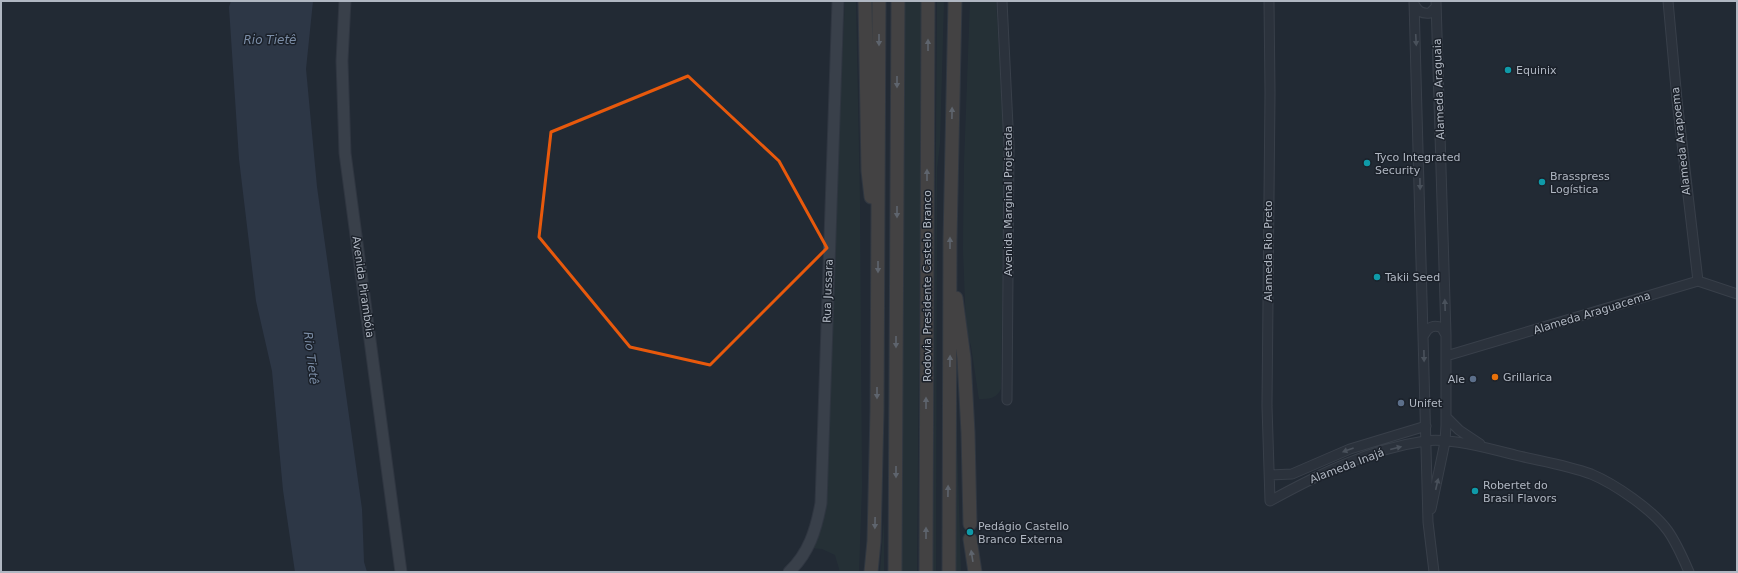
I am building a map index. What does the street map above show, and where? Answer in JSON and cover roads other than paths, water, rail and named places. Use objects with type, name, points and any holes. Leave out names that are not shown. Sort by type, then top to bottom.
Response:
[{"type":"highway","points":[[865,1],[868,171],[878,228]]},
{"type":"highway","points":[[871,572],[874,541],[877,426],[879,1]]},
{"type":"highway","points":[[895,572],[898,1]]},
{"type":"highway","name":"Rodovia Presidente Castelo Branco","points":[[926,572],[928,1]]},
{"type":"highway","points":[[948,572],[950,282],[955,1]]},
{"type":"highway","points":[[953,55],[961,1]]},
{"type":"highway","points":[[950,282],[959,316],[964,358],[968,433],[970,524]]},
{"type":"highway","points":[[970,539],[975,572]]},
{"type":"main road","name":"Avenida Pirambóia","points":[[345,1],[342,61],[346,153],[401,572]]},
{"type":"main road","name":"Rua Jussara","points":[[789,572],[810,543],[817,525],[821,503],[838,1]]},
{"type":"street","name":"Avenida Marginal Projetada","points":[[1002,1],[1009,147],[1007,400]]},
{"type":"street","name":"Alameda Rio Preto","points":[[1269,1],[1270,94],[1267,406],[1270,501]]},
{"type":"street","name":"Alameda Arapoema","points":[[1668,1],[1677,100],[1698,281]]},
{"type":"street","points":[[1414,2],[1418,10],[1423,13],[1430,13],[1436,4]]},
{"type":"street","name":"Alameda Araguaia","points":[[1414,2],[1428,522]]},
{"type":"street","name":"Alameda Araguaia","points":[[1428,522],[1446,442],[1446,335],[1436,4]]},
{"type":"street","points":[[1415,23],[1427,18],[1434,20],[1437,24]]},
{"type":"street","points":[[1698,281],[1737,294]]},
{"type":"street","name":"Alameda Araguacema","points":[[1446,356],[1698,281]]},
{"type":"street","points":[[1424,335],[1428,328],[1435,326],[1442,328],[1446,335]]},
{"type":"street","points":[[1446,417],[1459,430],[1483,446]]},
{"type":"street","name":"Alameda Inajá","points":[[1270,475],[1292,474],[1350,449],[1426,426]]},
{"type":"street","name":"Alameda Inajá","points":[[1270,501],[1315,478],[1357,460],[1426,440]]},
{"type":"street","points":[[1426,440],[1483,446],[1579,470],[1600,478],[1629,497],[1662,523],[1676,544],[1688,572]]},
{"type":"street","points":[[1428,522],[1434,572]]},
{"type":"water","name":"Rio Tietê","points":[[231,1],[313,1],[306,69],[317,187],[362,509],[364,562],[367,572],[295,572],[283,490],[272,371],[256,301],[239,159],[229,7]]},
{"type":"place","name":"Equinix","points":[[1508,70]]},
{"type":"place","name":"Tyco Integrated Security","points":[[1367,163]]},
{"type":"place","name":"Brasspress Logística","points":[[1542,182]]},
{"type":"place","name":"Takii Seed","points":[[1377,277]]},
{"type":"place","name":"Grillarica","points":[[1495,377]]},
{"type":"place","name":"Ale","points":[[1473,379]]},
{"type":"place","name":"Unifet","points":[[1401,403]]},
{"type":"place","name":"Robertet do Brasil Flavors","points":[[1475,491]]},
{"type":"place","name":"Pedágio Castello Branco Externa","points":[[970,532]]}]
